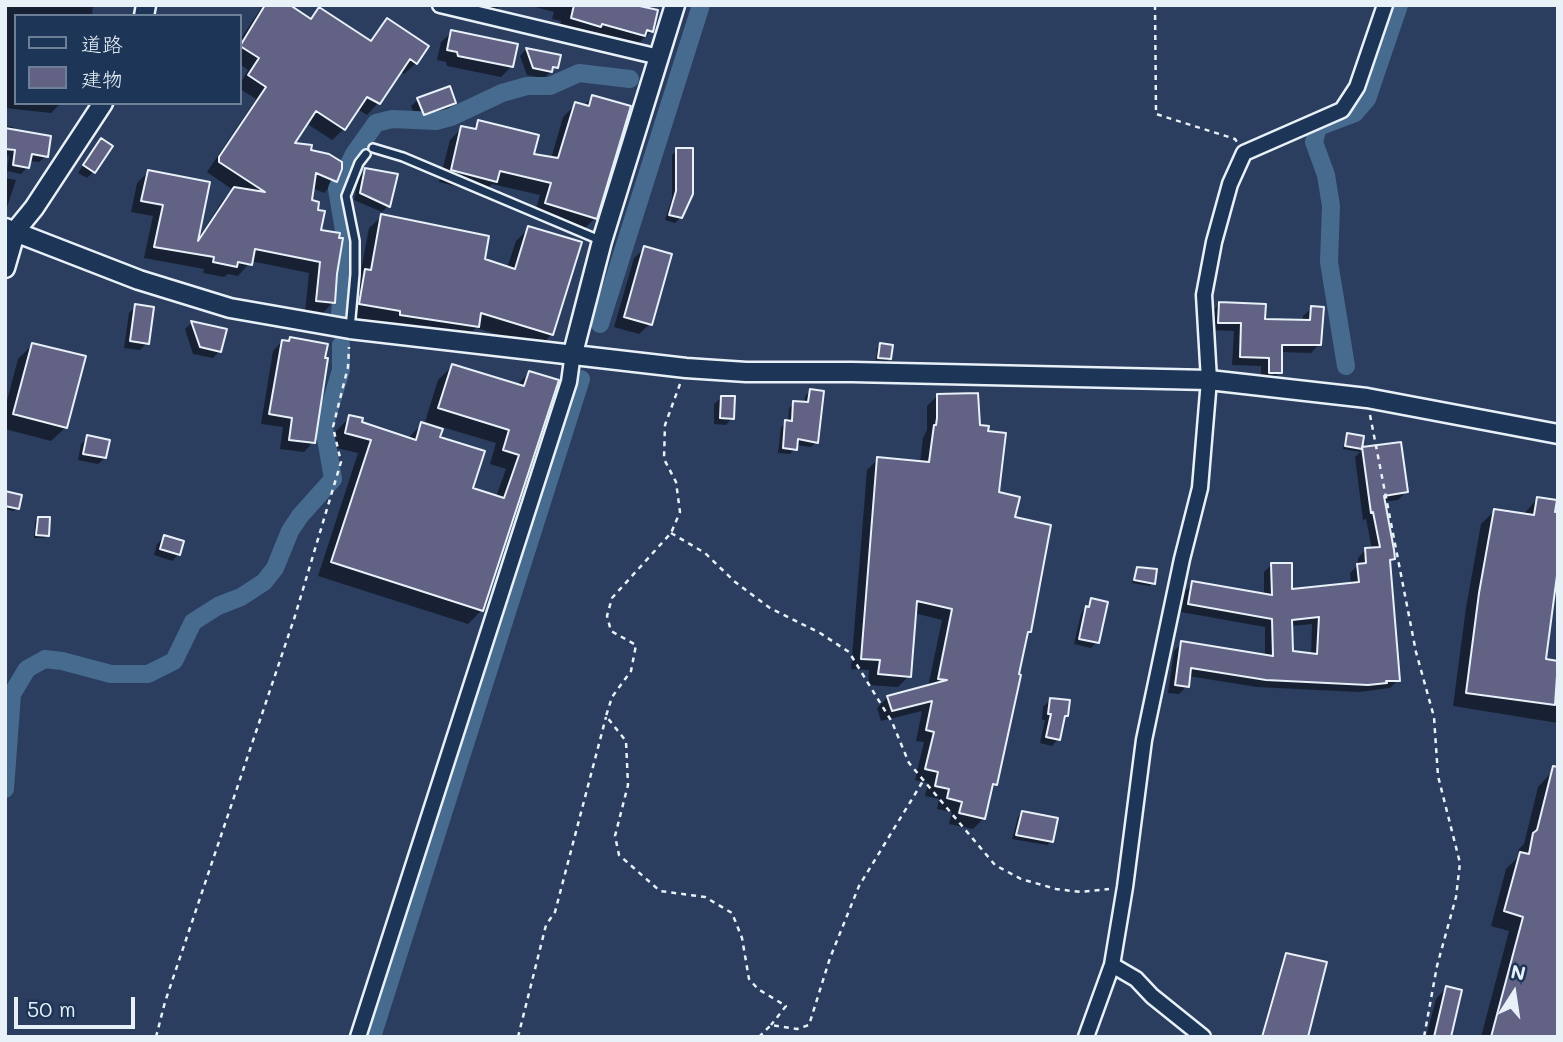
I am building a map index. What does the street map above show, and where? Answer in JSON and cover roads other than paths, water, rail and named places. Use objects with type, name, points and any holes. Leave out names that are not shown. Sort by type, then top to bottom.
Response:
[{"type":"street","points":[[440,5],[659,57]]},
{"type":"street","points":[[358,1037],[569,382],[573,354],[602,241],[675,5]]},
{"type":"street","points":[[1086,1037],[1112,965],[1144,740],[1182,559],[1200,488],[1209,380],[1204,295],[1214,242],[1230,184],[1244,153],[1342,110],[1356,87],[1385,5]]},
{"type":"street","points":[[5,268],[11,229],[34,208],[102,105]]},
{"type":"street","points":[[11,229],[139,280],[230,308],[350,329],[686,368],[746,372],[1209,380],[1367,398],[1558,434]]},
{"type":"street","points":[[1112,965],[1136,979],[1152,996],[1203,1037]]},
{"type":"lane","points":[[373,148],[403,157],[602,241]]},
{"type":"lane","points":[[350,329],[355,241],[346,196],[359,163],[366,154]]},
{"type":"waterway","points":[[600,324],[701,5]]},
{"type":"waterway","points":[[1346,366],[1329,262],[1331,206],[1326,175],[1314,142],[1318,127],[1355,113],[1367,99],[1399,5]]},
{"type":"waterway","points":[[340,313],[347,248],[337,189],[354,154],[376,123],[392,119],[436,121],[451,117],[502,93],[527,86],[550,86],[579,73],[630,79]]},
{"type":"waterway","points":[[5,789],[12,694],[27,669],[45,659],[111,674],[148,674],[174,661],[193,622],[264,582],[275,568],[290,531],[333,479],[324,427],[341,370],[341,345]]},
{"type":"waterway","points":[[372,1037],[581,379]]}]
